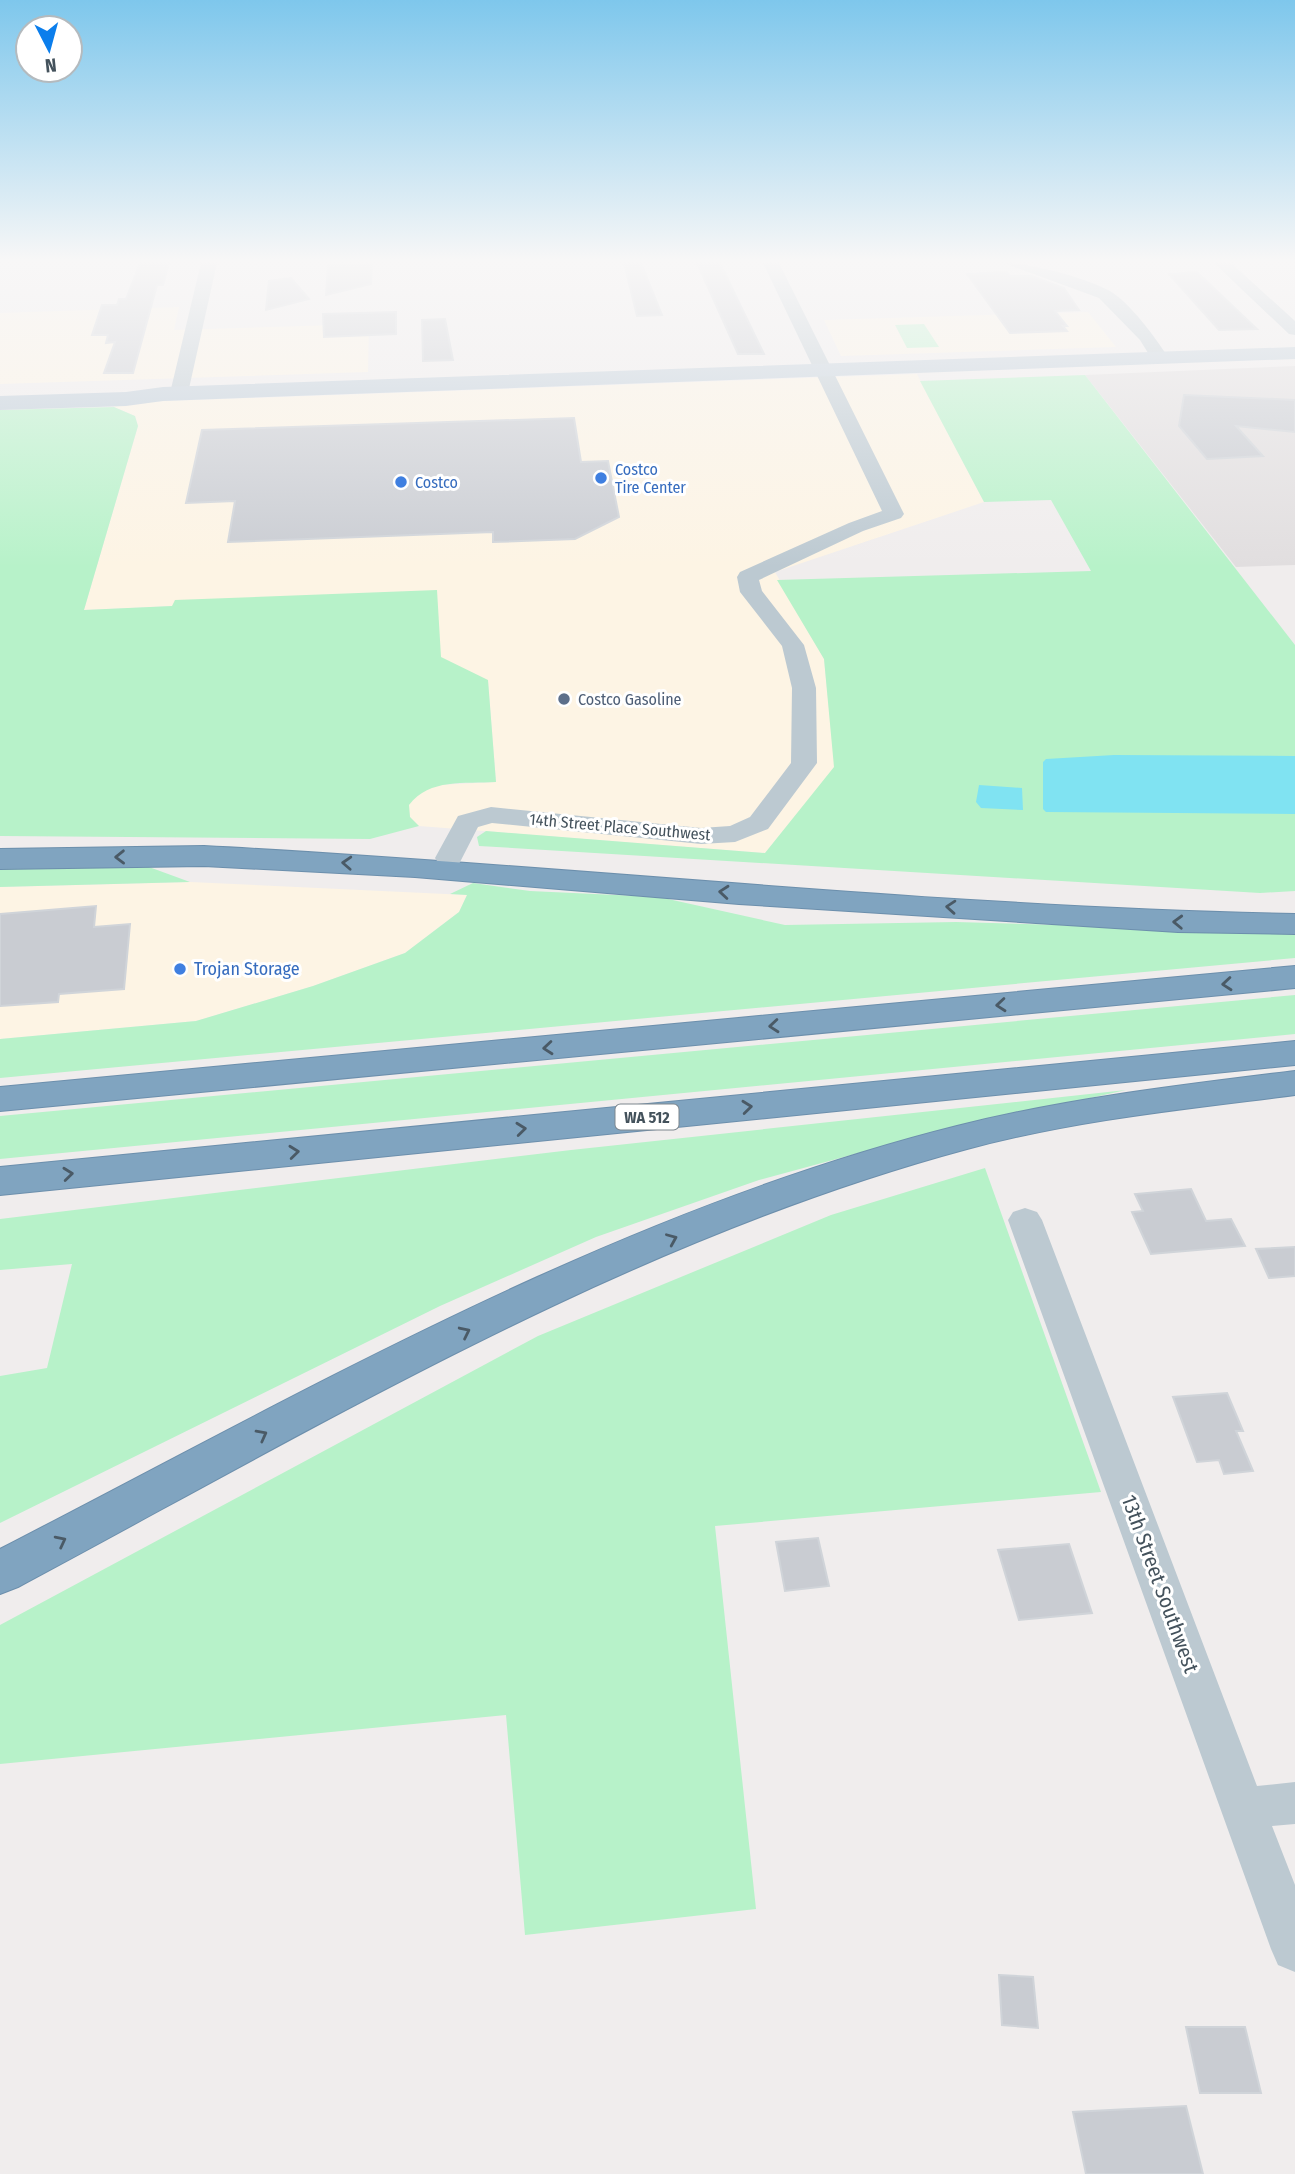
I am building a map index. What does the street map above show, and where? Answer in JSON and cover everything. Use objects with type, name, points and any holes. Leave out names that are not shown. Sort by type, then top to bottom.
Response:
[{"type":"highway","points":[[0,859],[204,856],[415,867],[463,865],[739,894],[1178,922],[1295,924]]},
{"type":"highway","points":[[0,1099],[1295,977]]},
{"type":"highway","name":"WA 512","points":[[0,1181],[1295,1053]]},
{"type":"highway","points":[[0,1573],[384,1371],[555,1289],[776,1196],[969,1137],[1104,1108],[1295,1083]]},
{"type":"main road","points":[[0,403],[126,399],[171,393],[952,364]]},
{"type":"main road","points":[[0,395],[124,390],[171,393]]},
{"type":"street","points":[[171,393],[180,364]]},
{"type":"street","points":[[823,364],[825,369]]},
{"type":"street","name":"14th Street Place Southwest","points":[[463,865],[467,822],[491,816],[687,835],[735,834],[759,823],[792,783],[804,763],[805,754],[802,672],[793,645],[751,592],[748,577],[856,527],[894,514],[825,369]]},
{"type":"street","name":"13th Street Southwest","points":[[1025,1220],[1295,1949]]},
{"type":"street","points":[[1244,1808],[1295,1803]]},
{"type":"shaded area","points":[[0,364],[368,364],[368,372],[0,384]]},
{"type":"shaded area","points":[[1295,366],[1295,565],[1236,567],[1085,375]]},
{"type":"shaded area","points":[[917,374],[984,502],[775,572],[824,659],[835,768],[765,853],[419,826],[410,817],[408,805],[418,794],[437,785],[496,782],[488,681],[173,606],[84,610],[138,426],[135,416],[114,407],[114,403]]},
{"type":"shaded area","name":"Trojan Storage","points":[[190,882],[467,895],[459,912],[405,953],[313,986],[196,1021],[0,1039],[0,887]]},
{"type":"green space","points":[[1085,375],[1295,645],[1295,891],[1260,893],[479,846],[477,837],[486,831],[765,853],[834,767],[824,659],[777,580],[1091,571],[1051,500],[984,502],[920,381]]},
{"type":"green space","points":[[114,407],[135,416],[138,426],[84,610],[172,606],[175,600],[437,590],[441,657],[488,680],[496,782],[448,784],[427,790],[409,805],[410,817],[419,826],[370,839],[0,836],[0,410]]},
{"type":"green space","points":[[149,867],[190,882],[0,887],[0,869]]},
{"type":"green space","points":[[473,883],[530,891],[659,897],[785,925],[956,922],[1295,932],[1295,958],[0,1078],[0,1039],[196,1021],[313,986],[405,953],[459,912],[467,895],[450,894]]},
{"type":"green space","points":[[1295,995],[1295,1034],[0,1159],[0,1116]]},
{"type":"green space","points":[[1126,1090],[925,1135],[759,1180],[596,1237],[440,1306],[0,1523],[0,1376],[47,1368],[72,1264],[0,1270],[0,1219],[571,1150]]},
{"type":"green space","points":[[985,1168],[1101,1492],[715,1526],[756,1909],[525,1935],[506,1715],[0,1764],[0,1625],[538,1336],[831,1215]]},
{"type":"water","points":[[1114,755],[1295,756],[1295,814],[1046,812],[1043,809],[1043,762],[1046,759]]},
{"type":"water","points":[[979,785],[1022,788],[1023,810],[981,808],[976,802]]},
{"type":"building","points":[[107,364],[135,364],[133,373],[104,373]]},
{"type":"building","points":[[1184,395],[1295,400],[1295,432],[1236,426],[1263,456],[1207,459],[1179,426]]},
{"type":"building","name":"Costco","points":[[574,418],[581,462],[608,461],[619,517],[575,539],[493,542],[493,532],[228,542],[235,501],[186,503],[202,430]]},
{"type":"building","points":[[96,906],[94,927],[130,924],[124,989],[59,994],[58,1002],[0,1006],[0,914]]},
{"type":"building","points":[[1191,1189],[1206,1221],[1231,1219],[1245,1246],[1151,1254],[1132,1212],[1143,1211],[1135,1194]]},
{"type":"building","points":[[1295,1247],[1295,1276],[1269,1278],[1256,1249]]},
{"type":"building","points":[[1227,1393],[1243,1431],[1236,1431],[1253,1471],[1224,1474],[1219,1460],[1197,1462],[1173,1397]]},
{"type":"building","points":[[818,1538],[829,1586],[785,1591],[776,1542]]},
{"type":"building","points":[[1069,1544],[1092,1613],[1019,1620],[998,1550]]},
{"type":"building","points":[[999,1975],[1033,1977],[1038,2028],[1002,2025]]},
{"type":"building","points":[[1186,2027],[1245,2027],[1261,2093],[1200,2093]]},
{"type":"building","points":[[1186,2106],[1203,2174],[1086,2174],[1073,2112]]},
{"type":"place","name":"Costco Tire Center","points":[[601,478]]},
{"type":"place","name":"Costco","points":[[401,482]]},
{"type":"place","name":"Costco Gasoline","points":[[564,699]]},
{"type":"place","name":"Trojan Storage","points":[[180,969]]}]
